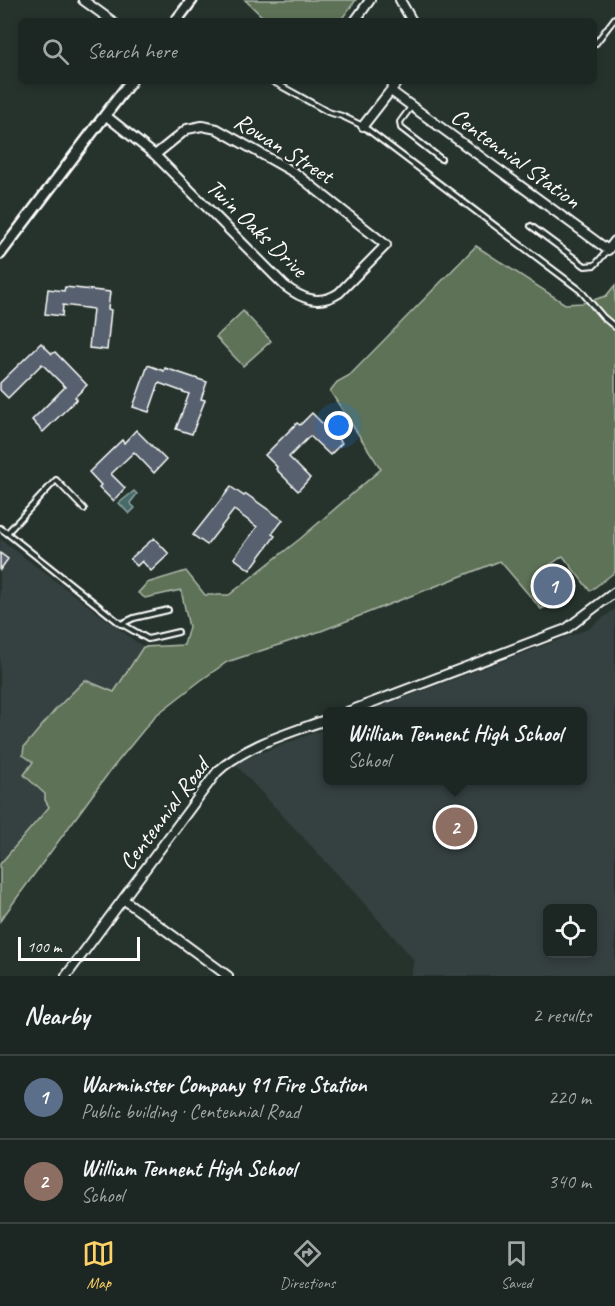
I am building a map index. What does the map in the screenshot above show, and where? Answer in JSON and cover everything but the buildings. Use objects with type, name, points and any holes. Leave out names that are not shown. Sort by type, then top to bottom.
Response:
[{"type":"street","points":[[83,0],[108,18]]},
{"type":"street","points":[[178,18],[192,0]]},
{"type":"street","points":[[356,18],[370,0]]},
{"type":"street","points":[[400,0],[410,18]]},
{"type":"street","points":[[0,254],[129,84]]},
{"type":"street","points":[[363,126],[396,84]]},
{"type":"street","name":"Centennial Station","points":[[391,91],[608,250]]},
{"type":"street","name":"Twin Oaks Drive","points":[[105,115],[155,155],[285,286],[309,300],[319,301],[332,298],[386,245]]},
{"type":"street","name":"Rowan Street","points":[[155,155],[187,129],[202,126],[217,129],[296,173],[386,245]]},
{"type":"street","points":[[608,250],[615,241]]},
{"type":"street","points":[[358,707],[566,629],[615,592]]},
{"type":"street","name":"Centennial Road","points":[[66,976],[225,765],[257,746],[323,721]]},
{"type":"street","points":[[123,899],[214,971],[228,976]]},
{"type":"lane","points":[[597,43],[615,18]]},
{"type":"lane","points":[[277,84],[328,112],[363,126],[580,290],[603,317],[615,327]]},
{"type":"lane","points":[[412,106],[400,122],[401,128],[441,159]]},
{"type":"lane","points":[[531,226],[585,266],[595,265],[608,250]]},
{"type":"lane","points":[[7,532],[56,480],[84,509]]},
{"type":"lane","points":[[0,528],[121,624],[148,639],[178,632]]},
{"type":"lane","points":[[121,624],[134,618],[168,610]]},
{"type":"shaded area","points":[[0,539],[143,647],[114,692],[33,762],[25,775],[45,794],[49,807],[0,864]]},
{"type":"shaded area","points":[[615,609],[615,976],[411,976],[414,960],[234,763],[323,730],[323,785],[587,785],[587,707],[380,707],[588,629]]},
{"type":"green space","points":[[245,0],[356,0],[342,18],[264,18]]},
{"type":"green space","points":[[476,246],[565,304],[583,303],[606,296],[615,285],[615,572],[590,591],[563,556],[537,574],[543,585],[539,588],[552,604],[541,609],[500,561],[321,631],[227,662],[155,716],[110,771],[0,921],[0,864],[49,807],[45,794],[24,775],[33,762],[23,755],[24,747],[56,709],[85,680],[114,692],[143,647],[184,645],[189,627],[181,590],[145,598],[138,593],[147,583],[186,571],[205,595],[229,595],[301,538],[381,469],[330,391],[337,382],[350,375]]},
{"type":"green space","points":[[243,311],[271,341],[243,366],[216,337]]},
{"type":"water","points":[[134,491],[137,494],[130,503],[135,508],[129,514],[119,503]]},
{"type":"place","name":"Warminster Company 91 Fire Station","points":[[553,586]]},
{"type":"place","name":"William Tennent High School","points":[[455,827]]}]
